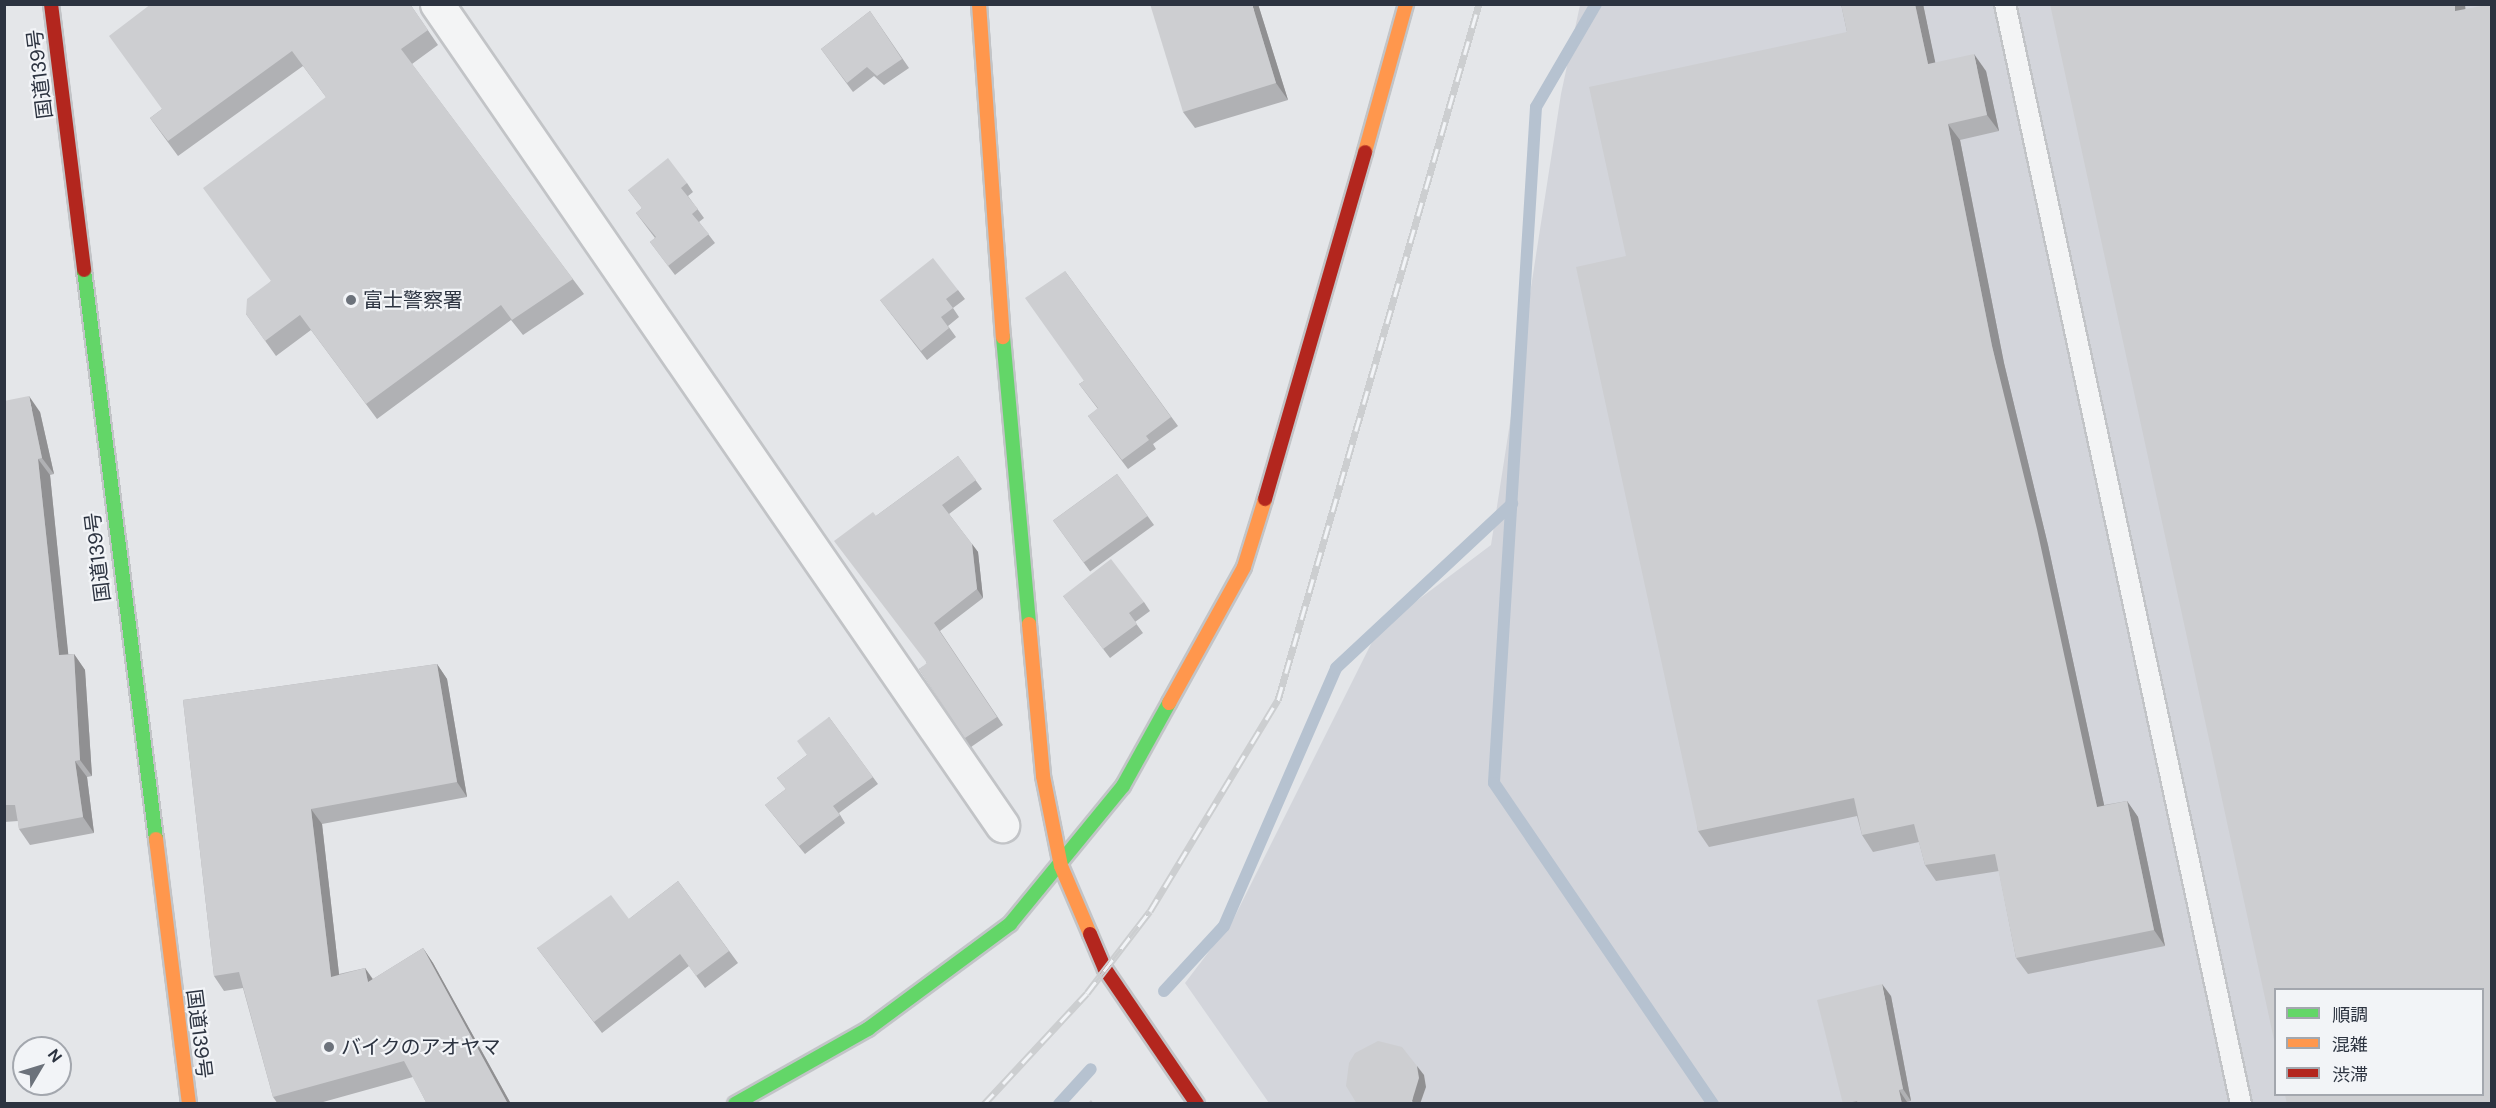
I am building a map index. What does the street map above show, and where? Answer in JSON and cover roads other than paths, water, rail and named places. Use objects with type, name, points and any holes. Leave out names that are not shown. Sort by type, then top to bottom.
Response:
[{"type":"main road","name":"国道139号","points":[[51,4],[189,1104]]},
{"type":"main road","points":[[980,4],[1003,341],[1043,776],[1061,866],[1106,969],[1197,1104]]},
{"type":"main road","points":[[735,1104],[878,1022],[1010,924],[1061,866],[1123,786],[1244,567],[1297,398],[1406,4]]},
{"type":"street","points":[[437,4],[1002,825]]},
{"type":"lane","points":[[2005,4],[2241,1104]]},
{"type":"waterway","points":[[1596,4],[1536,107],[1494,783],[1713,1104]]},
{"type":"waterway","points":[[1164,991],[1224,926],[1336,668],[1512,504]]},
{"type":"waterway","points":[[1059,1104],[1091,1069]]},
{"type":"railway","points":[[984,1104],[1087,993],[1150,911],[1278,700],[1479,4]]},
{"type":"place","name":"富士警察署","points":[[351,300]]},
{"type":"place","name":"バイクのアオヤマ","points":[[329,1047]]}]
